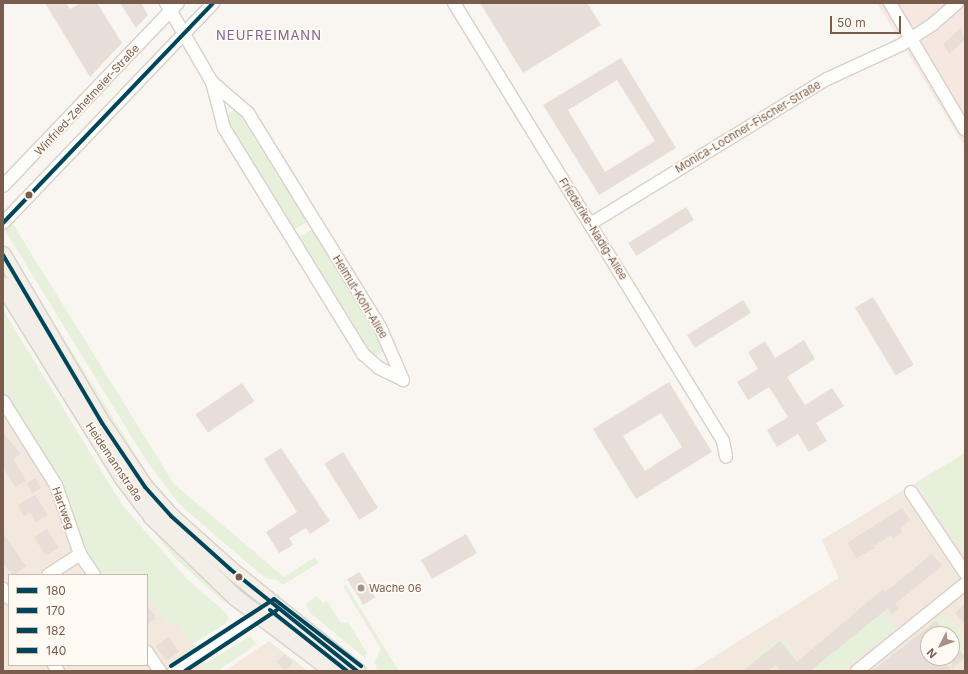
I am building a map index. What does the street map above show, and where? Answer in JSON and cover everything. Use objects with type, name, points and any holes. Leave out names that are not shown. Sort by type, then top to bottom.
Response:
[{"type":"main road","name":"Heidemannstraße","points":[[3,255],[102,423],[145,487],[171,516],[274,605],[357,671]]},
{"type":"main road","name":"Heidemannstraße","points":[[3,285],[133,494],[180,548],[258,615],[333,671]]},
{"type":"street","name":"Winfried-Zehetmeier-Straße","points":[[3,222],[182,33],[213,3]]},
{"type":"street","name":"Friederike-Nadig-Allee","points":[[454,3],[723,441],[726,457]]},
{"type":"street","points":[[890,3],[965,130]]},
{"type":"street","name":"Monica-Lochner-Fischer-Straße","points":[[590,224],[827,79],[880,57],[911,39],[957,3]]},
{"type":"street","name":"Winfried-Zehetmeier-Straße","points":[[3,186],[171,6]]},
{"type":"street","name":"Helmut-Kohl-Allee","points":[[171,6],[182,33],[212,82],[224,128],[363,354],[375,365],[403,380],[380,327],[248,113],[212,82]]},
{"type":"street","name":"Hartweg","points":[[3,401],[56,485],[80,554],[93,574]]},
{"type":"street","points":[[911,492],[965,572]]},
{"type":"street","points":[[50,574],[80,554]]},
{"type":"street","points":[[857,671],[965,584]]},
{"type":"street","points":[[174,671],[274,605]]},
{"type":"street","points":[[148,653],[160,671]]},
{"type":"shaded area","points":[[877,3],[965,3],[965,147]]},
{"type":"shaded area","points":[[3,410],[52,487],[70,546],[87,574],[8,574],[8,666],[148,666],[148,595],[169,626],[177,621],[210,671],[3,671]]},
{"type":"shaded area","points":[[915,483],[965,554],[965,671],[691,671],[839,578],[822,540]]},
{"type":"shaded area","points":[[269,641],[308,671],[225,671]]},
{"type":"green space","points":[[236,109],[307,222],[294,230],[229,125],[225,116]]},
{"type":"green space","points":[[3,208],[174,484],[284,577],[315,557],[318,563],[283,585],[277,580],[265,578],[179,504],[146,460],[3,227]]},
{"type":"green space","points":[[312,229],[384,346],[383,351],[374,357],[299,237]]},
{"type":"green space","points":[[3,245],[6,245],[149,476],[201,537],[142,474]]},
{"type":"green space","points":[[3,294],[178,556],[228,601],[225,603],[176,559],[131,505],[3,300]]},
{"type":"green space","points":[[3,310],[123,506],[187,579],[226,613],[229,618],[225,624],[192,644],[177,621],[169,626],[148,597],[148,574],[99,574],[86,554],[55,475],[3,392]]},
{"type":"green space","points":[[965,453],[965,554],[915,483]]},
{"type":"green space","points":[[346,585],[399,671],[377,671],[375,661],[381,649],[343,586]]},
{"type":"green space","points":[[317,596],[323,603],[327,601],[341,623],[348,622],[367,653],[365,658],[310,613],[306,603]]},
{"type":"green space","points":[[872,599],[896,628],[840,671],[810,671],[877,617],[859,608]]},
{"type":"green space","points":[[943,613],[957,626],[940,626],[936,621],[934,622]]},
{"type":"green space","points":[[960,629],[965,634],[965,657],[960,651]]},
{"type":"green space","points":[[250,636],[256,644],[250,649],[217,671],[207,671],[203,665]]},
{"type":"green space","points":[[778,639],[785,641],[796,653],[793,656],[780,641],[754,663],[752,659]]},
{"type":"building","points":[[45,3],[66,3],[70,9],[81,3],[97,3],[122,43],[90,77]]},
{"type":"building","points":[[120,3],[141,3],[148,15],[136,28]]},
{"type":"building","points":[[480,3],[587,3],[601,25],[523,73]]},
{"type":"building","points":[[961,28],[965,40],[949,54],[943,44]]},
{"type":"building","points":[[621,58],[676,148],[599,195],[543,105]],"holes":[[[617,80],[655,141],[605,172],[568,110]]]},
{"type":"building","points":[[686,207],[694,220],[636,256],[628,243]]},
{"type":"building","points":[[873,297],[914,365],[896,376],[855,308]]},
{"type":"building","points":[[743,300],[751,313],[695,348],[687,335]]},
{"type":"building","points":[[804,340],[815,359],[787,377],[805,405],[832,388],[844,406],[816,423],[827,441],[809,452],[798,434],[777,447],[767,430],[788,417],[769,387],[748,400],[737,382],[758,369],[748,352],[765,341],[775,358]]},
{"type":"building","points":[[669,382],[712,452],[636,499],[593,429]],"holes":[[[661,413],[682,447],[645,471],[623,436]]]},
{"type":"building","points":[[242,383],[254,401],[208,433],[196,414]]},
{"type":"building","points":[[3,433],[21,454],[13,459],[26,481],[15,487],[3,467]]},
{"type":"building","points":[[281,448],[330,521],[310,534],[306,528],[289,538],[293,545],[279,553],[266,532],[297,512],[264,459]]},
{"type":"building","points":[[343,452],[378,508],[359,520],[324,464]]},
{"type":"building","points":[[35,478],[41,488],[33,493],[26,483]]},
{"type":"building","points":[[35,495],[48,515],[36,522],[30,512],[24,516],[18,505]]},
{"type":"building","points":[[902,508],[910,520],[900,529],[902,532],[893,538],[891,535],[874,546],[875,548],[856,558],[847,543]]},
{"type":"building","points":[[47,529],[59,548],[46,556],[34,537]]},
{"type":"building","points":[[3,533],[26,566],[12,574],[3,564]]},
{"type":"building","points":[[466,534],[477,553],[432,579],[421,560]]},
{"type":"building","points":[[932,554],[942,566],[895,604],[899,608],[892,614],[888,608],[810,671],[781,671],[776,665],[768,671],[743,671],[780,641],[797,662],[883,589],[885,592]]},
{"type":"building","name":"Wache 06","points":[[359,572],[375,597],[364,605],[347,580]]},
{"type":"building","points":[[965,604],[965,624],[955,613]]},
{"type":"building","points":[[148,606],[156,618],[148,623]]},
{"type":"building","points":[[936,621],[940,626],[930,626]]},
{"type":"building","points":[[920,634],[920,666],[948,666],[952,671],[872,671]]},
{"type":"building","points":[[169,637],[179,652],[166,661],[156,646]]},
{"type":"building","points":[[960,651],[965,657],[960,662]]},
{"type":"building","points":[[284,654],[293,662],[286,670],[277,662]]},
{"type":"transit line","name":"182","points":[[3,223],[213,3]]},
{"type":"transit line","name":"180","points":[[3,255],[102,423],[145,487],[171,516],[230,569],[357,671]]},
{"type":"transit line","name":"140","points":[[171,666],[274,599],[361,666]]},
{"type":"transit line","name":"170","points":[[270,610],[347,671]]},
{"type":"transit line","name":"170","points":[[185,671],[277,610]]},
{"type":"place","name":"Wache 06","points":[[361,588]]},
{"type":"district","name":"NEUFREIMANN","points":[[269,35]]}]
